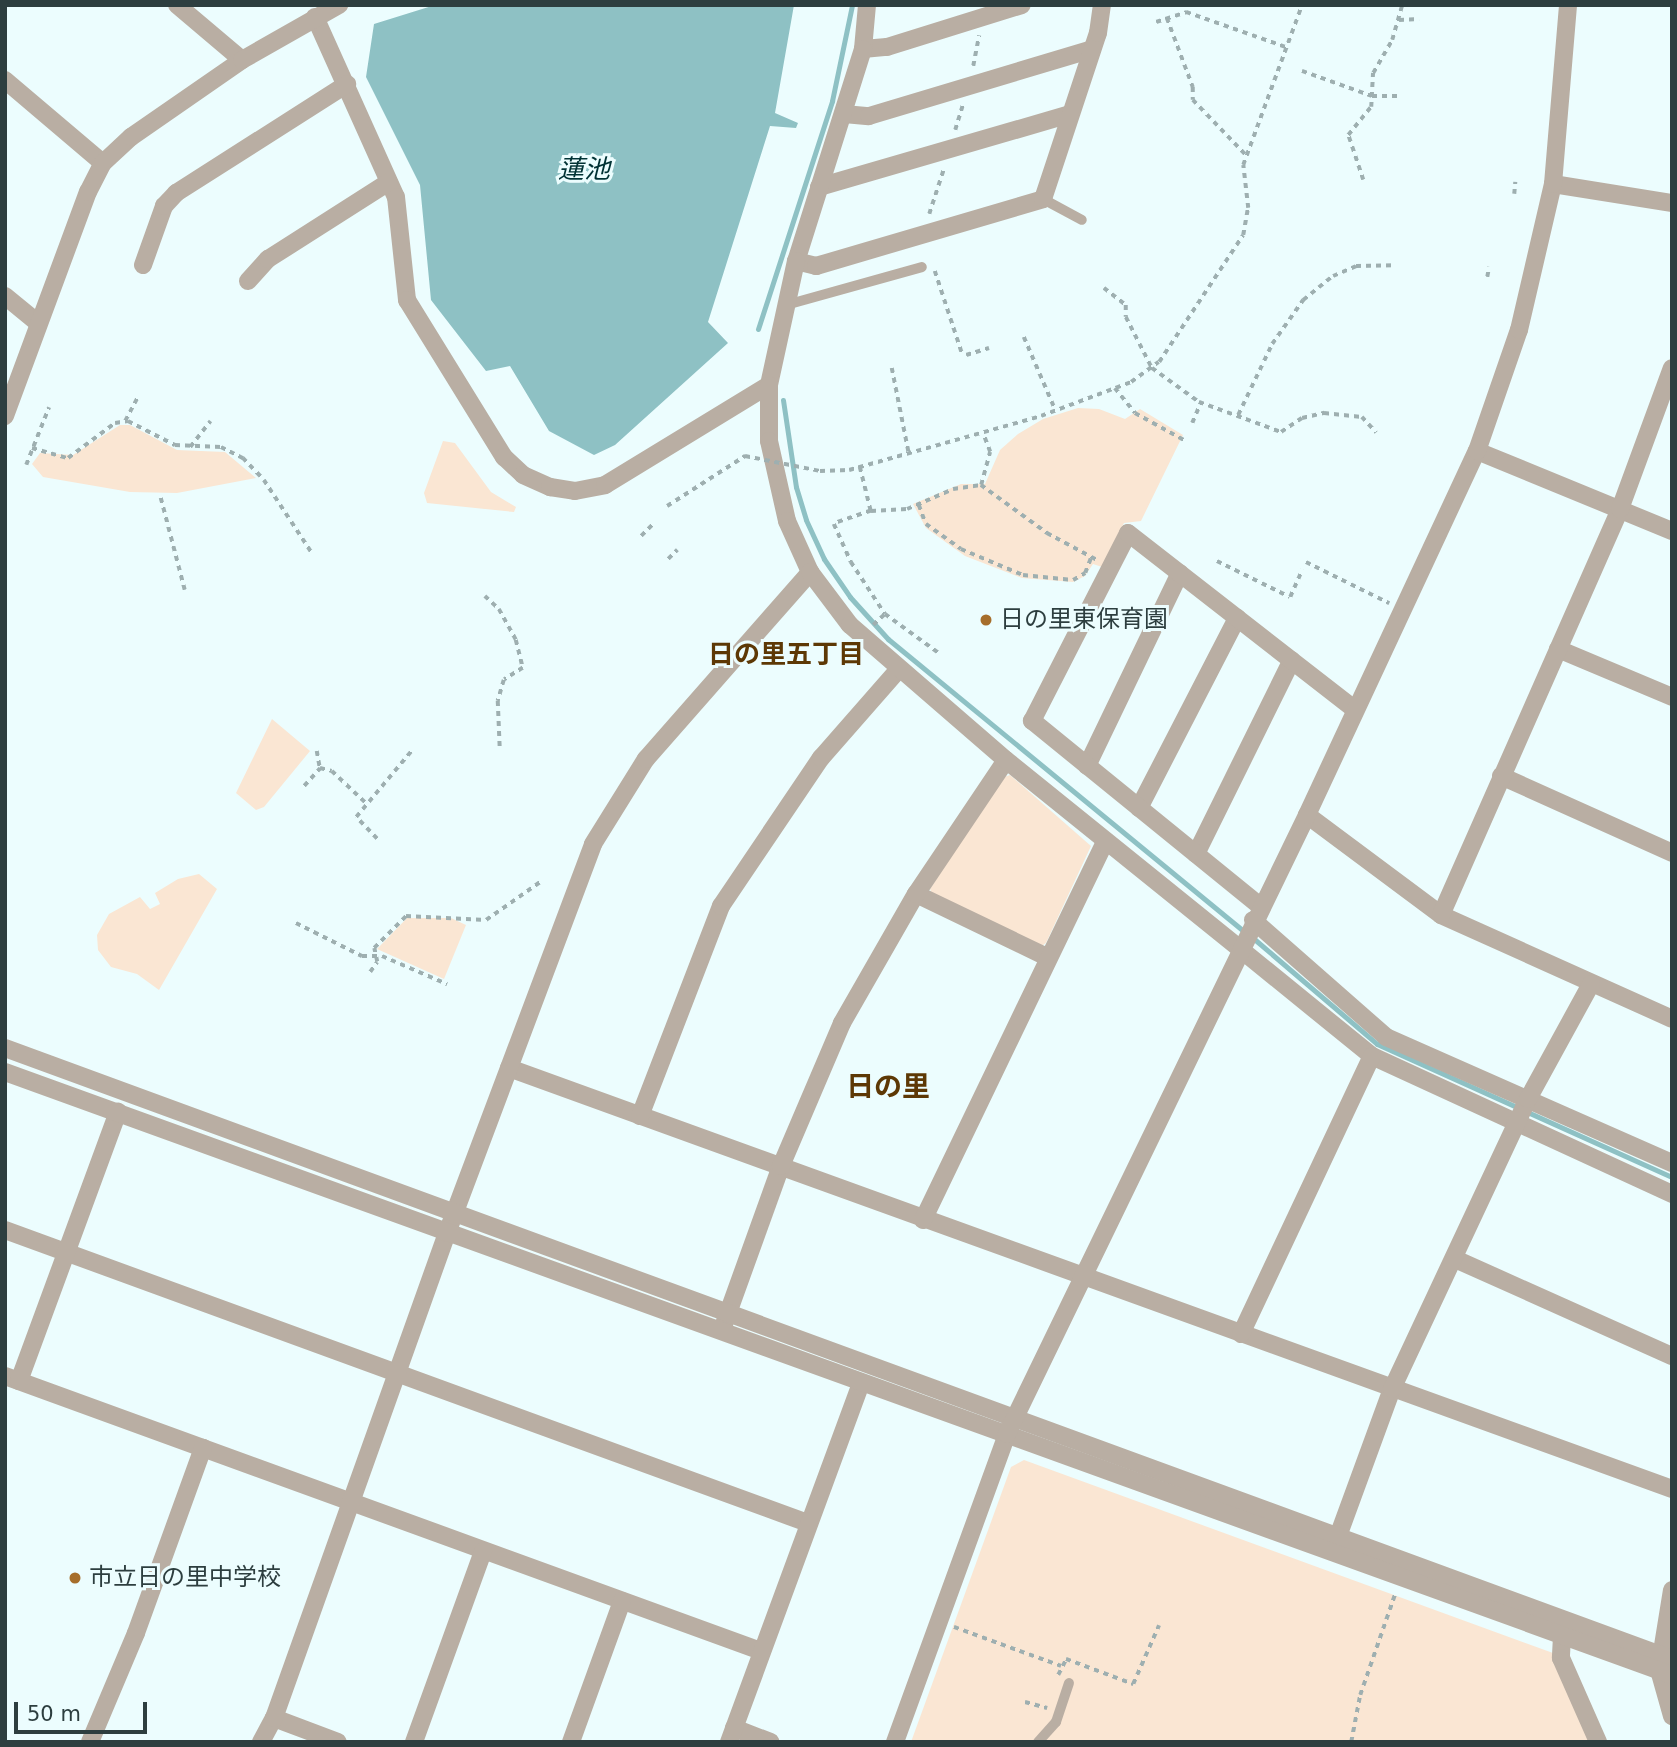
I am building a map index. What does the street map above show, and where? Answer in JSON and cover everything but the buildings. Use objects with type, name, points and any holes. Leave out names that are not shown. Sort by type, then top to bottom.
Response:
[{"type":"street","points":[[177,5],[242,60]]},
{"type":"street","points":[[5,416],[38,323],[103,163],[131,137],[242,60],[339,5]]},
{"type":"street","points":[[867,5],[863,49],[796,261],[769,385],[769,441],[787,521],[810,572],[850,625],[898,670],[1372,1056],[1672,1194]]},
{"type":"street","points":[[863,49],[887,47],[1022,5]]},
{"type":"street","points":[[796,261],[816,266],[1044,199],[1092,49],[1102,5]]},
{"type":"street","points":[[895,1742],[1010,1427],[1239,948],[1307,815],[1354,709],[1477,450],[1519,330],[1553,184],[1568,5]]},
{"type":"street","points":[[315,17],[396,197],[407,300],[504,457],[523,475],[550,487],[575,491],[605,485],[769,385]]},
{"type":"street","points":[[844,114],[869,116],[1092,49]]},
{"type":"street","points":[[5,80],[103,163]]},
{"type":"street","points":[[144,265],[164,206],[176,192],[347,84]]},
{"type":"street","points":[[819,187],[1070,114]]},
{"type":"street","points":[[248,281],[268,259],[389,182]]},
{"type":"street","points":[[1553,184],[1672,203]]},
{"type":"street","points":[[5,296],[38,323]]},
{"type":"street","points":[[1441,915],[1668,396],[1672,368]]},
{"type":"street","points":[[1477,450],[1672,531]]},
{"type":"street","points":[[1354,709],[1128,533],[1032,721],[1196,854],[1386,1037],[1672,1163]]},
{"type":"street","points":[[261,1742],[274,1718],[447,1233],[600,833],[646,759],[810,572]]},
{"type":"street","points":[[1087,766],[1180,573]]},
{"type":"street","points":[[1139,808],[1237,618]]},
{"type":"street","points":[[1558,649],[1672,697]]},
{"type":"street","points":[[1196,854],[1292,660]]},
{"type":"street","points":[[640,1116],[720,906],[821,758],[898,670]]},
{"type":"street","points":[[720,1333],[781,1166],[842,1023],[916,894],[1006,760]]},
{"type":"street","points":[[1501,776],[1672,853]]},
{"type":"street","points":[[1307,815],[1441,915],[1672,1019]]},
{"type":"street","points":[[923,1220],[1105,841]]},
{"type":"street","points":[[916,894],[1047,957]]},
{"type":"street","points":[[1335,1546],[1392,1389],[1528,1099],[1591,984]]},
{"type":"street","points":[[5,1048],[727,1313],[1010,1427],[1666,1665]]},
{"type":"street","points":[[1241,1334],[1372,1056]]},
{"type":"street","points":[[509,1068],[1672,1489]]},
{"type":"street","points":[[5,1072],[861,1384],[1010,1427]]},
{"type":"street","points":[[118,1112],[66,1252],[12,1378],[761,1651]]},
{"type":"street","points":[[5,1230],[808,1523]]},
{"type":"street","points":[[1455,1259],[1672,1356]]},
{"type":"street","points":[[770,1742],[731,1735],[861,1384]]},
{"type":"street","points":[[90,1742],[135,1633],[203,1448]]},
{"type":"street","points":[[1335,1546],[1400,1578],[1562,1636],[1666,1665]]},
{"type":"street","points":[[414,1742],[483,1551]]},
{"type":"street","points":[[1672,1590],[1666,1665],[1672,1716]]},
{"type":"street","points":[[571,1742],[622,1601]]},
{"type":"street","points":[[1562,1636],[1561,1658],[1598,1742]]},
{"type":"street","points":[[274,1718],[338,1742]]},
{"type":"lane","points":[[1044,199],[1082,220]]},
{"type":"lane","points":[[786,305],[928,265]]},
{"type":"lane","points":[[1038,1742],[1056,1722],[1069,1683]]},
{"type":"path","points":[[667,506],[746,456],[820,471],[860,467],[1056,410],[1115,388],[1152,368],[1225,268],[1243,235],[1248,208],[1242,165],[1302,5]]},
{"type":"path","points":[[1363,180],[1348,135],[1371,107],[1373,73],[1399,20],[1402,5]]},
{"type":"path","points":[[1156,22],[1186,12],[1286,47]]},
{"type":"path","points":[[922,235],[969,86],[984,17]]},
{"type":"path","points":[[1167,18],[1193,87],[1193,100],[1246,155]]},
{"type":"path","points":[[1399,20],[1419,19]]},
{"type":"path","points":[[1302,71],[1373,96],[1401,96]]},
{"type":"path","points":[[1514,194],[1515,182]]},
{"type":"path","points":[[928,265],[965,356],[989,348]]},
{"type":"path","points":[[1238,415],[1272,344],[1303,300],[1333,276],[1356,265],[1395,265]]},
{"type":"path","points":[[1487,277],[1489,267]]},
{"type":"path","points":[[1104,288],[1126,304],[1126,317],[1152,368],[1201,402],[1281,432],[1302,418],[1345,414],[1362,417],[1376,432]]},
{"type":"path","points":[[1024,337],[1056,410]]},
{"type":"path","points":[[892,368],[909,454]]},
{"type":"path","points":[[1115,388],[1135,413],[1184,440]]},
{"type":"path","points":[[125,421],[137,398]]},
{"type":"path","points":[[1192,423],[1201,402]]},
{"type":"path","points":[[26,465],[49,407]]},
{"type":"path","points":[[32,448],[68,458],[116,423],[125,421],[175,445],[221,447],[243,458],[264,480],[312,553]]},
{"type":"path","points":[[190,447],[210,421]]},
{"type":"path","points":[[982,485],[989,453],[983,433]]},
{"type":"path","points":[[860,467],[872,510]]},
{"type":"path","points":[[940,654],[885,614],[851,562],[834,524],[872,510],[919,505],[953,489],[982,485],[1047,533],[1111,567]]},
{"type":"path","points":[[161,498],[185,590]]},
{"type":"path","points":[[919,505],[926,524],[961,549],[1023,575],[1073,580],[1085,573],[1092,556]]},
{"type":"path","points":[[641,536],[653,524]]},
{"type":"path","points":[[668,559],[677,550]]},
{"type":"path","points":[[1217,561],[1290,597],[1302,570]]},
{"type":"path","points":[[1306,562],[1402,609]]},
{"type":"path","points":[[485,596],[499,609],[516,640],[523,668],[503,680],[498,701],[500,748]]},
{"type":"path","points":[[377,839],[356,817],[413,749]]},
{"type":"path","points":[[317,751],[320,768]]},
{"type":"path","points":[[320,768],[332,771],[367,804]]},
{"type":"path","points":[[304,786],[320,768]]},
{"type":"path","points":[[370,972],[377,962],[374,948],[406,916],[486,920],[540,882]]},
{"type":"path","points":[[296,923],[362,956],[382,956],[447,984]]},
{"type":"path","points":[[1351,1742],[1360,1695],[1400,1578]]},
{"type":"path","points":[[939,1622],[1061,1666]]},
{"type":"path","points":[[1054,1687],[1066,1659],[1133,1684],[1159,1625]]},
{"type":"path","points":[[1025,1703],[1047,1708],[1051,1698]]},
{"type":"shaded area","points":[[1078,408],[1099,409],[1125,419],[1140,409],[1183,435],[1141,521],[1124,523],[1102,567],[1093,564],[1085,576],[1073,582],[1022,578],[965,556],[926,528],[913,504],[961,484],[985,484],[1000,450],[1018,434],[1043,419]]},
{"type":"shaded area","points":[[120,425],[130,425],[177,450],[225,452],[256,478],[177,493],[130,492],[43,477],[32,464],[40,453],[73,455]]},
{"type":"shaded area","points":[[443,441],[455,443],[491,492],[516,507],[514,512],[427,503],[424,493]]},
{"type":"shaded area","points":[[272,719],[310,751],[264,807],[256,810],[236,793]]},
{"type":"shaded area","points":[[1010,775],[1091,846],[1046,943],[1039,948],[934,898],[930,889],[1001,778]]},
{"type":"shaded area","points":[[199,874],[217,889],[159,990],[137,974],[111,967],[98,950],[97,935],[109,914],[140,897],[150,909],[160,904],[155,893],[178,879]]},
{"type":"shaded area","points":[[407,918],[451,918],[466,925],[444,979],[377,949]]},
{"type":"shaded area","points":[[1024,1460],[1553,1653],[1592,1742],[911,1742],[1011,1467]]},
{"type":"water","name":"蓮池","points":[[435,5],[794,5],[775,113],[798,123],[796,128],[770,126],[708,322],[728,343],[615,445],[594,455],[549,431],[510,366],[486,371],[431,300],[420,185],[366,77],[374,24]]},
{"type":"waterway","points":[[758,329],[832,101],[852,5]]},
{"type":"waterway","points":[[783,400],[796,487],[806,520],[824,559],[850,597],[888,639],[1245,932]]},
{"type":"waterway","points":[[1253,938],[1377,1044],[1672,1177]]},
{"type":"place","name":"日の里東保育園","points":[[986,620]]},
{"type":"place","name":"市立日の里中学校","points":[[75,1578]]},
{"type":"district","name":"日の里五丁目","points":[[786,655]]},
{"type":"district","name":"日の里","points":[[888,1087]]}]
